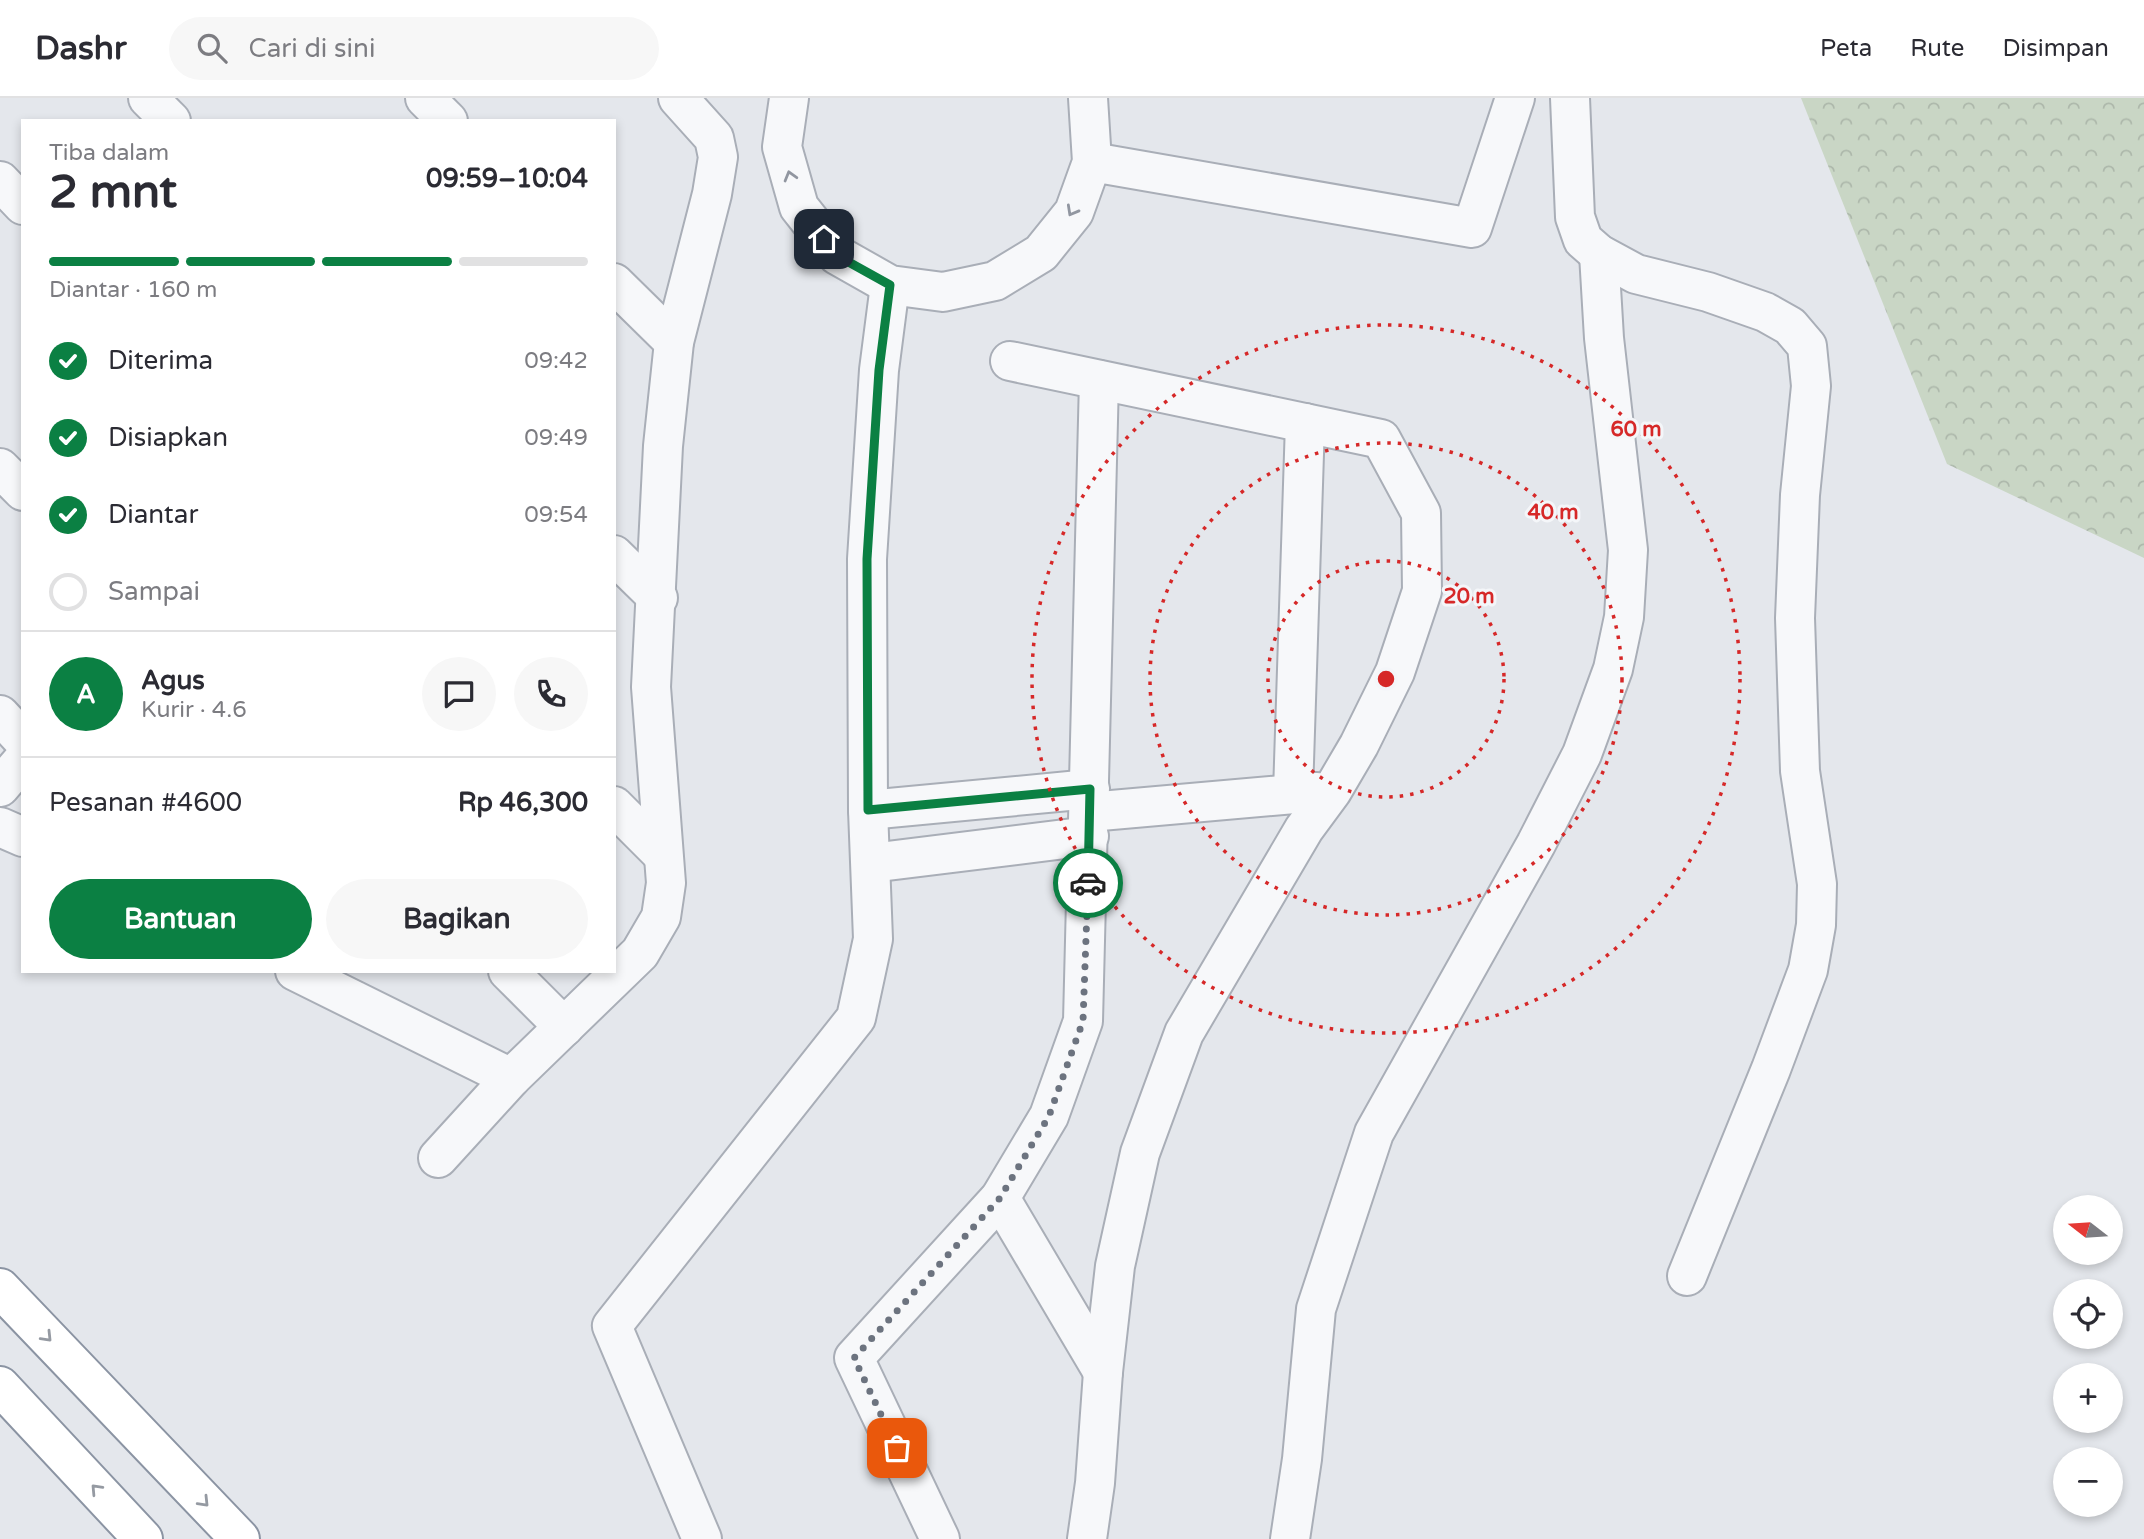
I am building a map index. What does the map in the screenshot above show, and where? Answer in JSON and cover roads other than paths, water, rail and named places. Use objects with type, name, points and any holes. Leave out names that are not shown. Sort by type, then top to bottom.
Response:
[{"type":"highway","points":[[0,1288],[240,1539]]},
{"type":"highway","points":[[0,1386],[143,1539]]},
{"type":"street","points":[[148,98],[169,119]]},
{"type":"street","points":[[425,98],[446,119]]},
{"type":"street","points":[[789,98],[782,147],[799,207],[836,255],[890,285],[943,292],[995,281],[1007,274],[1041,253],[1074,212],[1092,162],[1088,98]]},
{"type":"street","points":[[1092,162],[1472,228],[1515,98]]},
{"type":"street","points":[[1570,98],[1575,217],[1583,240],[1599,254],[1636,274],[1708,292],[1765,312],[1790,326],[1807,346],[1811,386],[1800,495],[1795,671],[1800,771],[1817,884],[1816,925],[1803,983],[1687,1276]]},
{"type":"street","points":[[438,1158],[511,1078],[640,953],[661,917],[666,883],[652,687],[663,446],[674,342],[712,194],[718,157],[714,138],[691,111]]},
{"type":"street","points":[[0,181],[21,203]]},
{"type":"street","points":[[1290,1539],[1302,1459],[1316,1309],[1374,1133],[1542,834],[1582,754],[1613,669],[1624,617],[1628,550],[1604,338],[1599,254]]},
{"type":"street","points":[[616,285],[674,342]]},
{"type":"street","points":[[702,1539],[612,1326],[856,1018],[873,939],[868,810],[867,559],[879,370],[890,285]]},
{"type":"street","points":[[1010,361],[1381,439],[1421,513],[1422,591],[1395,672],[1332,791],[1304,829],[1184,1034],[1140,1153],[1115,1266],[1102,1373],[1095,1483],[1087,1539]]},
{"type":"street","points":[[940,1539],[854,1358],[1000,1198],[1049,1116],[1083,1021],[1099,380]]},
{"type":"street","points":[[1293,793],[1305,423]]},
{"type":"street","points":[[0,468],[21,489]]},
{"type":"street","points":[[616,557],[658,598]]},
{"type":"street","points":[[0,715],[21,738]]},
{"type":"street","points":[[0,787],[21,762]]},
{"type":"street","points":[[868,810],[1089,812],[1332,791]]},
{"type":"street","points":[[616,808],[663,855]]},
{"type":"street","points":[[871,863],[1089,812]]},
{"type":"street","points":[[0,827],[21,836]]},
{"type":"street","points":[[299,973],[511,1078]]},
{"type":"street","points":[[510,973],[564,1027]]},
{"type":"street","points":[[1000,1198],[1102,1373]]}]
